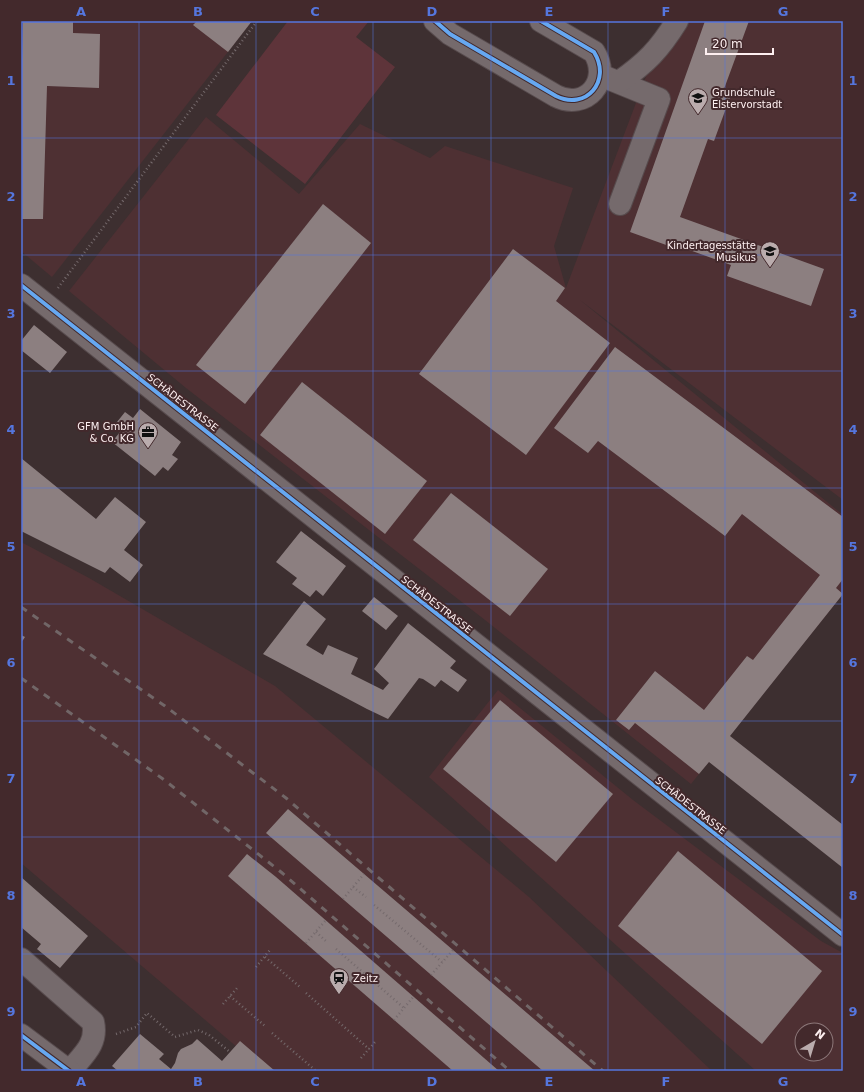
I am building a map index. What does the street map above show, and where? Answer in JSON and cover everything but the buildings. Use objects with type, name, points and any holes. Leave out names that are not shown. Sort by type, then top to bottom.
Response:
[{"type":"street","points":[[435,21],[450,34],[565,100],[580,99],[588,95],[598,82],[644,64],[663,44],[677,21]]},
{"type":"street","points":[[541,21],[594,52],[609,78],[659,99],[620,204]]},
{"type":"street","name":"SCHÄDESTRASSE","points":[[21,284],[843,935]]},
{"type":"street","points":[[21,959],[93,1022],[95,1032],[93,1042],[70,1071],[21,1035]]},
{"type":"path","points":[[46,304],[257,21]]},
{"type":"path","points":[[343,899],[364,874]]},
{"type":"path","points":[[353,887],[366,897]]},
{"type":"path","points":[[374,904],[442,962]]},
{"type":"path","points":[[306,943],[326,920]]},
{"type":"path","points":[[316,932],[327,942]]},
{"type":"path","points":[[336,949],[404,1008]]},
{"type":"path","points":[[256,967],[270,950]]},
{"type":"path","points":[[431,975],[453,950]]},
{"type":"path","points":[[265,957],[300,987]]},
{"type":"path","points":[[223,1004],[238,987]]},
{"type":"path","points":[[306,993],[369,1048]]},
{"type":"path","points":[[230,996],[265,1026]]},
{"type":"path","points":[[394,1020],[414,996]]},
{"type":"path","points":[[93,1042],[136,1027],[147,1013],[175,1038],[198,1030],[209,1035],[230,1052]]},
{"type":"path","points":[[272,1033],[316,1071]]},
{"type":"path","points":[[361,1058],[375,1042]]},
{"type":"shaded area","points":[[21,21],[252,21],[52,277],[21,251]]},
{"type":"shaded area","points":[[288,21],[369,21],[356,37],[395,67],[305,184],[216,115]]},
{"type":"shaded area","points":[[667,21],[843,21],[843,500],[580,300],[843,515],[843,594],[691,784],[485,620],[186,388],[69,291],[206,117],[299,194],[360,124],[430,158],[445,146],[573,188],[554,246],[566,288]]},
{"type":"shaded area","points":[[21,542],[89,578],[275,686],[529,897],[712,1071],[265,1071],[21,863]]},
{"type":"shaded area","points":[[498,690],[633,800],[821,941],[843,953],[843,1071],[756,1071],[429,777]]},
{"type":"railway","points":[[21,607],[165,706],[286,798],[603,1071]]},
{"type":"railway","points":[[21,678],[163,779],[281,872],[510,1071]]},
{"type":"cycle path","points":[[435,21],[450,34],[556,96],[567,100],[577,100],[586,96],[598,83],[600,73],[599,63],[594,52],[541,21]]},
{"type":"cycle path","points":[[21,285],[843,935]]},
{"type":"cycle path","points":[[21,1035],[69,1071]]},
{"type":"place","name":"Grundschule Elstervorstadt","points":[[698,115]]},
{"type":"place","name":"Kindertagesstätte Musikus","points":[[770,268]]},
{"type":"place","name":"GFM GmbH & Co. KG","points":[[148,449]]},
{"type":"place","name":"Zeitz","points":[[339,995]]}]
